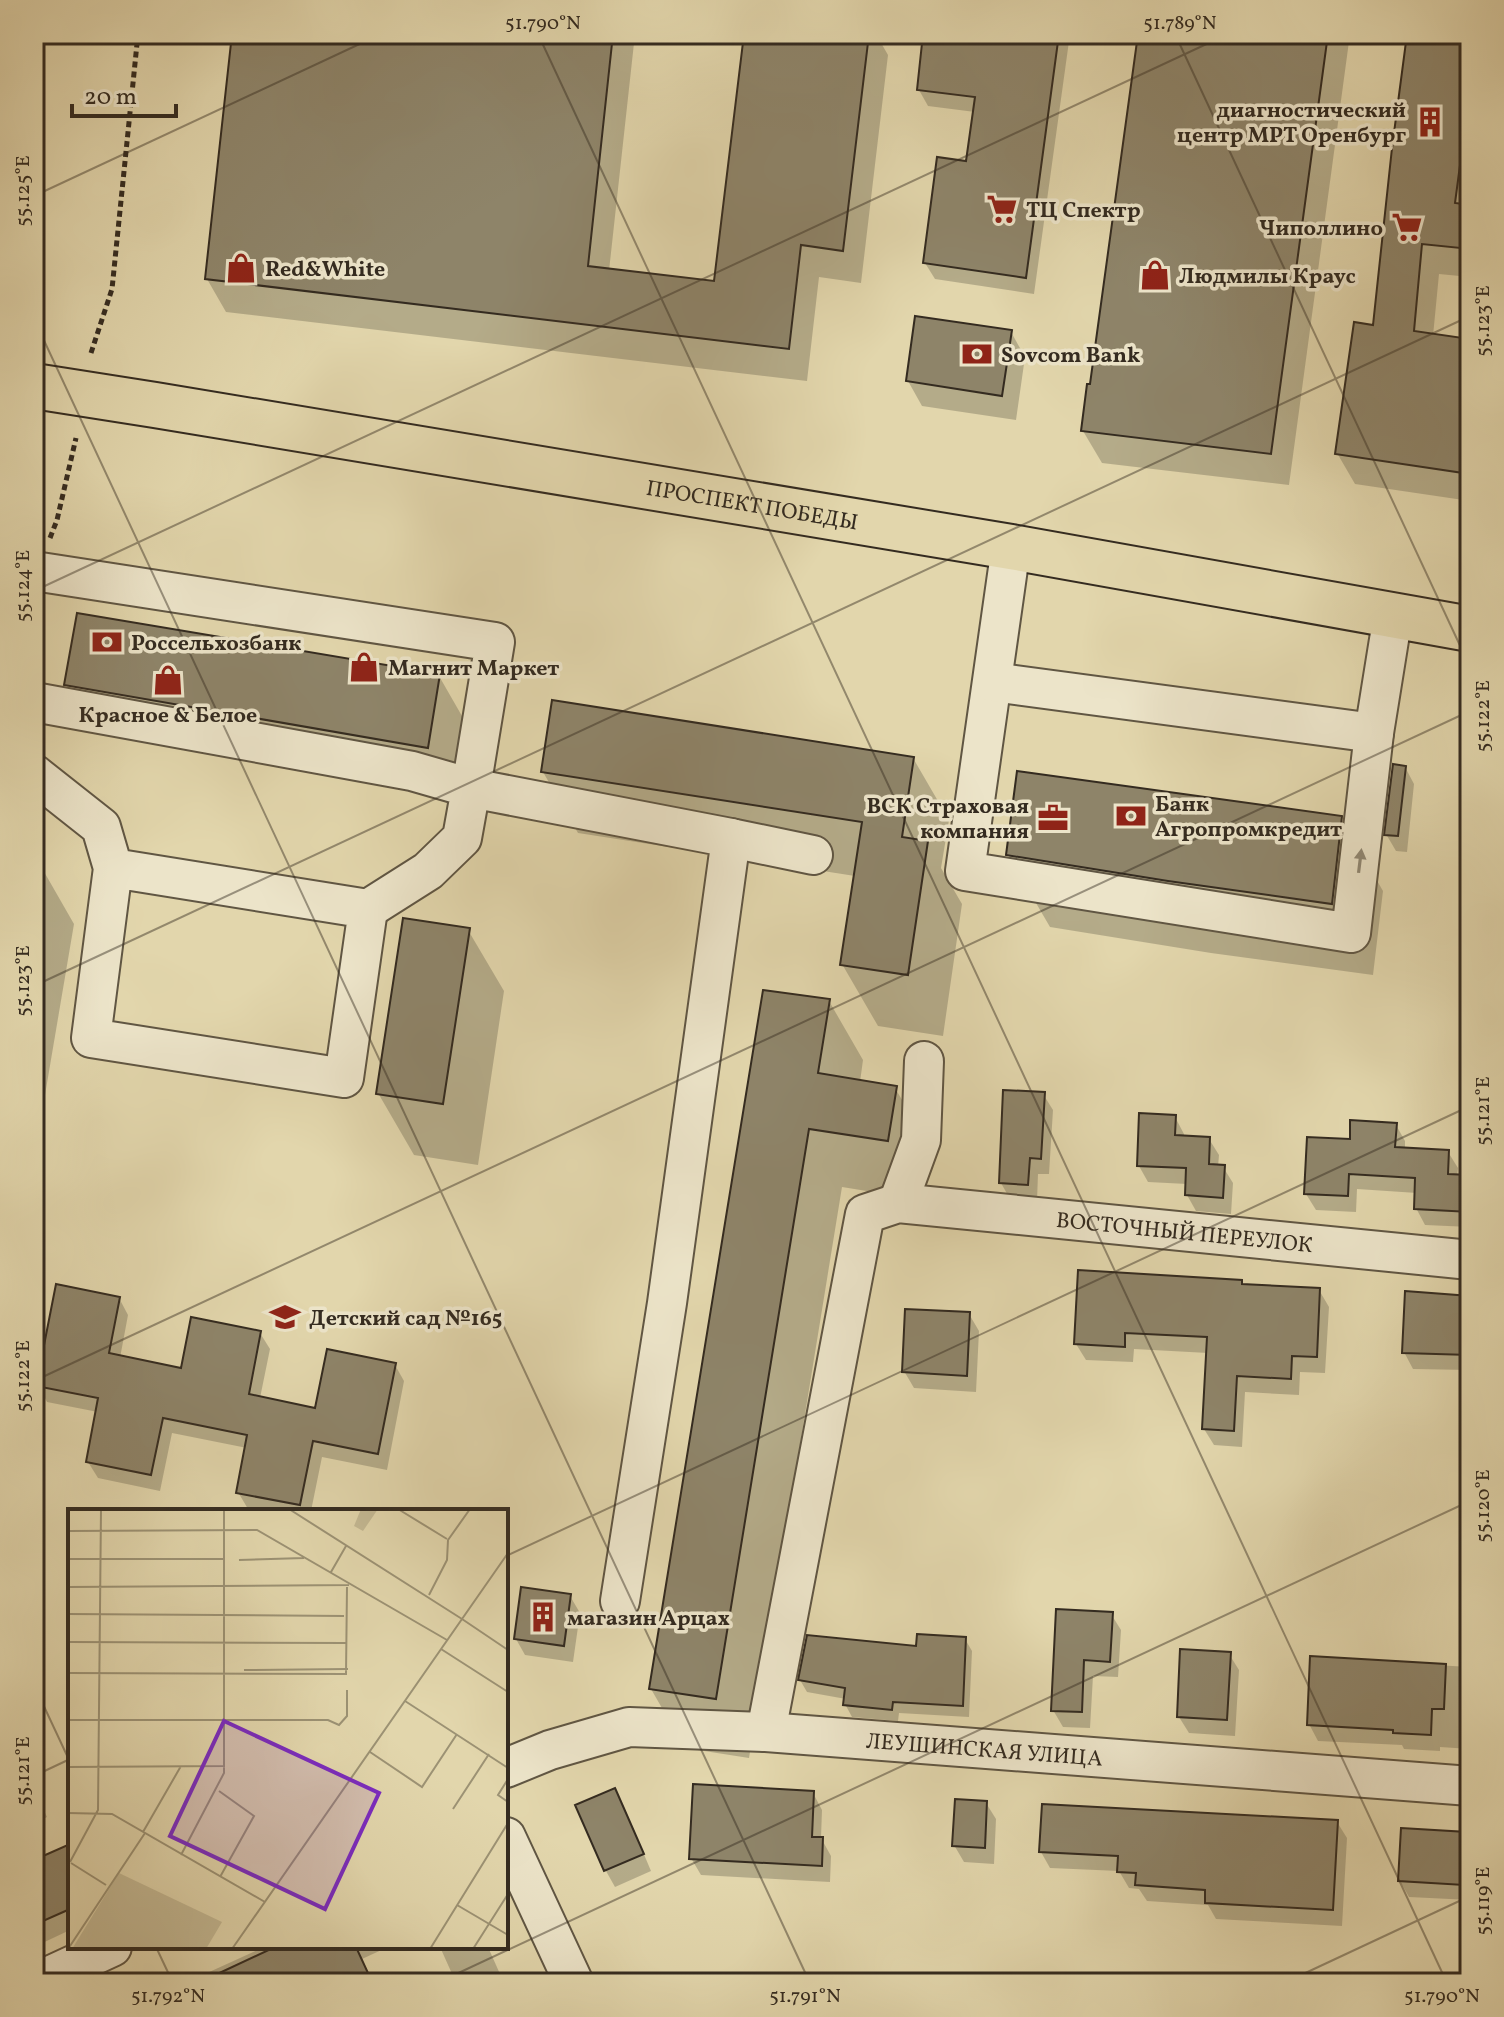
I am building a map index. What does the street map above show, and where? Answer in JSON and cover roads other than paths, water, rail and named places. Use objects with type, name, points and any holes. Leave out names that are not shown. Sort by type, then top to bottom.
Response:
[{"type":"main road","name":"ПРОСПЕКТ ПОБЕДЫ","points":[[34,386],[1011,547],[1470,629]]},
{"type":"street","points":[[1011,547],[965,871],[1351,933],[1374,733],[1393,615]]},
{"type":"street","points":[[35,576],[495,642],[462,838],[428,871],[368,909],[113,868]]},
{"type":"street","points":[[993,682],[1374,733]]},
{"type":"street","points":[[34,702],[412,771],[471,788],[813,855]]},
{"type":"street","points":[[34,774],[101,827],[113,868],[91,1038],[344,1078],[368,909]]},
{"type":"street","points":[[620,1601],[667,1303],[731,838]]},
{"type":"street","points":[[766,1732],[865,1214],[898,1203],[921,1140],[924,1061]]},
{"type":"street","name":"ВОСТОЧНЫЙ ПЕРЕУЛОК","points":[[898,1203],[1470,1260]]},
{"type":"street","name":"ЛЕУШИНСКАЯ УЛИЦА","points":[[508,1767],[550,1750],[629,1727],[766,1732],[1470,1786]]},
{"type":"street","points":[[508,1841],[574,1983]]},
{"type":"street","points":[[34,1983],[108,1949]]},
{"type":"place","name":"диагностический центр МРТ Оренбург","points":[[1430,122]]},
{"type":"place","name":"ТЦ Спектр","points":[[1002,209]]},
{"type":"place","name":"Чиполлино","points":[[1407,227]]},
{"type":"place","name":"Red&White","points":[[241,268]]},
{"type":"place","name":"Людмилы Краус","points":[[1155,275]]},
{"type":"place","name":"Sovcom Bank","points":[[977,354]]},
{"type":"place","name":"Россельхозбанк","points":[[107,642]]},
{"type":"place","name":"Магнит Маркет","points":[[364,667]]},
{"type":"place","name":"Красное & Белое","points":[[168,680]]},
{"type":"place","name":"Банк Агропромкредит","points":[[1131,816]]},
{"type":"place","name":"ВСК Страховая компания","points":[[1053,818]]},
{"type":"place","name":"Детский сад №165","points":[[285,1317]]},
{"type":"place","name":"магазин Арцах","points":[[543,1617]]}]
